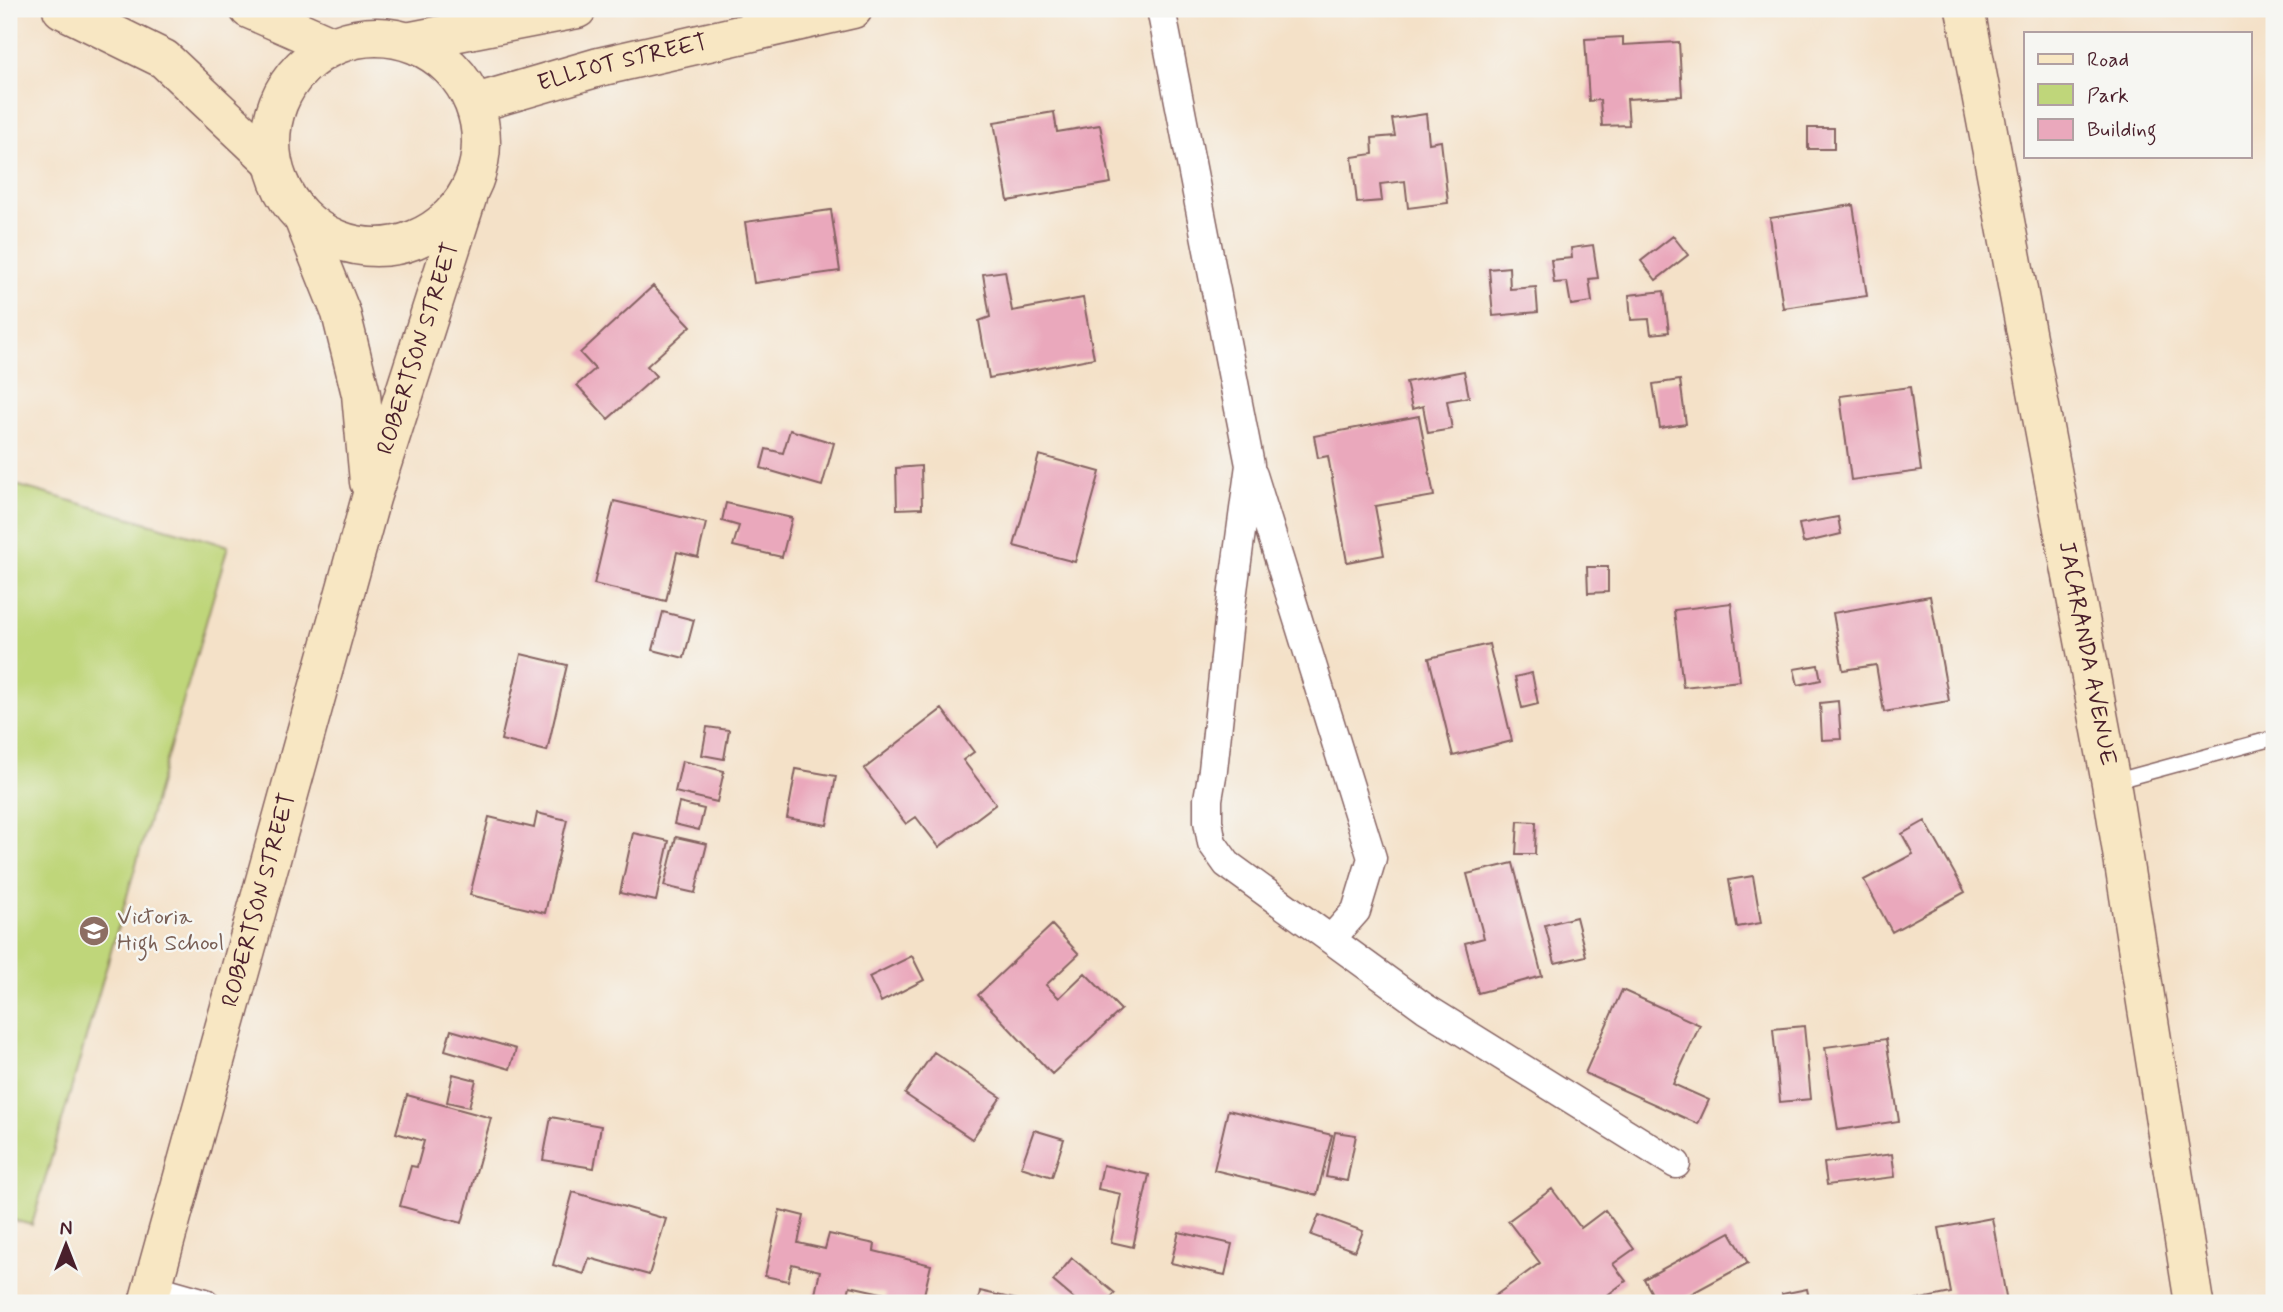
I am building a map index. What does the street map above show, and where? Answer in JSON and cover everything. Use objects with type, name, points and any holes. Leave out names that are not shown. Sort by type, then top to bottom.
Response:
[{"type":"street","points":[[62,9],[164,59],[271,160]]},
{"type":"street","points":[[250,9],[333,47]]},
{"type":"street","points":[[412,41],[438,54],[476,103],[482,163],[467,198],[447,221],[405,244],[345,243],[303,218],[281,188],[271,160],[275,108],[297,70],[333,47],[374,38],[412,41],[577,9]]},
{"type":"street","name":"ELLIOT STREET","points":[[476,103],[599,67],[853,9]]},
{"type":"street","points":[[1161,9],[1250,465],[1371,858],[1356,911],[1332,938]]},
{"type":"street","name":"JACARANDA AVENUE","points":[[1965,9],[2110,783],[2194,1303]]},
{"type":"street","name":"ROBERTSON STREET","points":[[150,1296],[371,498],[467,198]]},
{"type":"street","name":"ROBERTSON STREET","points":[[303,218],[341,313],[361,394],[371,498]]},
{"type":"street","points":[[1250,465],[1208,799],[1212,844],[1227,864],[1425,1007],[1676,1164]]},
{"type":"street","points":[[150,1296],[205,1303]]},
{"type":"lane","points":[[2110,783],[2274,738]]},
{"type":"green space","points":[[9,483],[228,546],[32,1225],[9,1219]]},
{"type":"building","points":[[1623,37],[1623,45],[1679,42],[1682,96],[1627,99],[1629,125],[1602,126],[1600,100],[1589,101],[1585,39]]},
{"type":"building","points":[[1054,112],[1057,132],[1100,125],[1111,183],[1008,201],[994,122]]},
{"type":"building","points":[[1426,114],[1429,143],[1441,141],[1448,203],[1408,208],[1405,181],[1380,184],[1382,201],[1357,203],[1352,157],[1373,154],[1372,138],[1395,136],[1392,119]]},
{"type":"building","points":[[1808,128],[1834,128],[1834,149],[1808,149]]},
{"type":"building","points":[[1853,205],[1867,296],[1783,308],[1770,218]]},
{"type":"building","points":[[831,210],[840,271],[754,283],[745,222]]},
{"type":"building","points":[[1673,236],[1688,255],[1656,280],[1641,261]]},
{"type":"building","points":[[1593,245],[1598,278],[1589,279],[1592,302],[1571,305],[1567,282],[1554,283],[1551,260],[1572,258],[1571,248]]},
{"type":"building","points":[[1509,267],[1510,289],[1536,287],[1538,312],[1493,316],[1489,269]]},
{"type":"building","points":[[1005,271],[1012,311],[1083,298],[1094,358],[989,378],[979,321],[990,317],[983,274]]},
{"type":"building","points":[[653,286],[691,326],[647,366],[656,376],[608,419],[577,385],[595,369],[580,353]]},
{"type":"building","points":[[1664,291],[1669,332],[1651,334],[1649,319],[1631,320],[1629,295]]},
{"type":"building","points":[[1464,371],[1469,397],[1447,401],[1452,429],[1428,433],[1423,406],[1412,409],[1406,382]]},
{"type":"building","points":[[1680,380],[1686,424],[1660,428],[1653,384]]},
{"type":"building","points":[[1910,387],[1921,471],[1851,480],[1840,396]]},
{"type":"building","points":[[1419,416],[1434,496],[1375,506],[1384,555],[1347,562],[1328,456],[1318,458],[1314,436]]},
{"type":"building","points":[[790,430],[834,443],[822,486],[761,468],[766,449],[783,453]]},
{"type":"building","points":[[1039,455],[1100,472],[1075,562],[1014,546]]},
{"type":"building","points":[[921,466],[922,508],[897,509],[896,468]]},
{"type":"building","points":[[614,501],[706,523],[698,557],[677,552],[666,601],[594,584]]},
{"type":"building","points":[[726,503],[792,518],[782,557],[733,546],[739,526],[722,521]]},
{"type":"building","points":[[1838,517],[1841,534],[1803,543],[1799,524]]},
{"type":"building","points":[[1587,567],[1608,567],[1608,592],[1588,593]]},
{"type":"building","points":[[1930,596],[1949,701],[1884,712],[1876,665],[1843,670],[1833,613]]},
{"type":"building","points":[[1731,603],[1740,681],[1683,687],[1674,610]]},
{"type":"building","points":[[663,612],[694,620],[684,658],[653,650]]},
{"type":"building","points":[[1489,644],[1512,741],[1453,756],[1429,658]]},
{"type":"building","points":[[521,654],[567,665],[547,751],[501,740]]},
{"type":"building","points":[[1818,665],[1821,680],[1798,685],[1794,669]]},
{"type":"building","points":[[1532,673],[1538,704],[1522,708],[1515,677]]},
{"type":"building","points":[[1838,701],[1841,739],[1822,740],[1820,703]]},
{"type":"building","points":[[942,709],[974,752],[963,760],[996,804],[939,847],[916,817],[906,824],[864,769]]},
{"type":"building","points":[[707,727],[729,730],[724,759],[702,755]]},
{"type":"building","points":[[682,761],[724,771],[717,802],[675,792]]},
{"type":"building","points":[[796,769],[836,776],[827,825],[787,818]]},
{"type":"building","points":[[679,803],[704,809],[699,830],[674,824]]},
{"type":"building","points":[[537,813],[567,820],[545,913],[470,895],[489,817],[534,828]]},
{"type":"building","points":[[1518,821],[1536,822],[1535,854],[1516,854]]},
{"type":"building","points":[[1925,821],[1965,892],[1892,932],[1864,880],[1913,854],[1902,834]]},
{"type":"building","points":[[633,833],[669,841],[656,901],[620,893]]},
{"type":"building","points":[[676,837],[707,844],[695,893],[664,886]]},
{"type":"building","points":[[1513,863],[1542,976],[1478,993],[1465,943],[1484,938],[1467,874]]},
{"type":"building","points":[[1753,876],[1761,923],[1737,927],[1729,880]]},
{"type":"building","points":[[1576,917],[1586,956],[1555,963],[1545,925]]},
{"type":"building","points":[[1052,925],[1079,954],[1046,985],[1059,998],[1085,973],[1121,1010],[1052,1074],[978,995]]},
{"type":"building","points":[[912,956],[924,980],[881,1002],[869,977]]},
{"type":"building","points":[[1622,990],[1700,1025],[1673,1084],[1709,1100],[1698,1124],[1585,1073]]},
{"type":"building","points":[[1804,1026],[1811,1099],[1780,1102],[1773,1029]]},
{"type":"building","points":[[451,1030],[516,1049],[510,1069],[445,1050]]},
{"type":"building","points":[[1886,1039],[1899,1121],[1838,1130],[1825,1047]]},
{"type":"building","points":[[934,1052],[1001,1097],[972,1139],[905,1094]]},
{"type":"building","points":[[453,1074],[476,1080],[469,1107],[447,1102]]},
{"type":"building","points":[[407,1095],[491,1118],[462,1223],[400,1206],[411,1166],[417,1167],[424,1141],[396,1133]]},
{"type":"building","points":[[1228,1110],[1332,1135],[1317,1195],[1214,1170]]},
{"type":"building","points":[[551,1117],[601,1126],[594,1168],[543,1160]]},
{"type":"building","points":[[1034,1130],[1064,1139],[1052,1177],[1021,1167]]},
{"type":"building","points":[[1335,1132],[1356,1135],[1347,1181],[1326,1177]]},
{"type":"building","points":[[1892,1154],[1895,1177],[1827,1185],[1824,1163]]},
{"type":"building","points":[[1103,1165],[1149,1175],[1133,1247],[1111,1242],[1121,1194],[1098,1189]]},
{"type":"building","points":[[1552,1189],[1581,1228],[1605,1210],[1634,1249],[1613,1264],[1626,1281],[1597,1303],[1485,1303],[1540,1263],[1508,1221]]},
{"type":"building","points":[[573,1192],[666,1219],[649,1275],[589,1258],[584,1274],[553,1265]]},
{"type":"building","points":[[780,1210],[804,1216],[798,1243],[825,1249],[829,1234],[875,1244],[874,1251],[931,1265],[922,1303],[884,1303],[886,1294],[850,1286],[846,1303],[813,1303],[820,1271],[792,1264],[788,1281],[765,1276]]},
{"type":"building","points":[[1319,1215],[1363,1231],[1355,1251],[1311,1235]]},
{"type":"building","points":[[1992,1218],[2007,1303],[1902,1303],[1951,1293],[1939,1228]]},
{"type":"building","points":[[1179,1232],[1232,1244],[1225,1275],[1171,1263]]},
{"type":"building","points":[[1730,1232],[1748,1263],[1674,1303],[1657,1303],[1644,1279]]},
{"type":"building","points":[[1072,1258],[1115,1293],[1106,1303],[1079,1303],[1053,1281]]},
{"type":"building","points":[[1807,1289],[1810,1303],[1784,1303],[1782,1294]]},
{"type":"building","points":[[980,1291],[1027,1302],[978,1303]]},
{"type":"place","name":"Victoria High School","points":[[94,931]]}]
